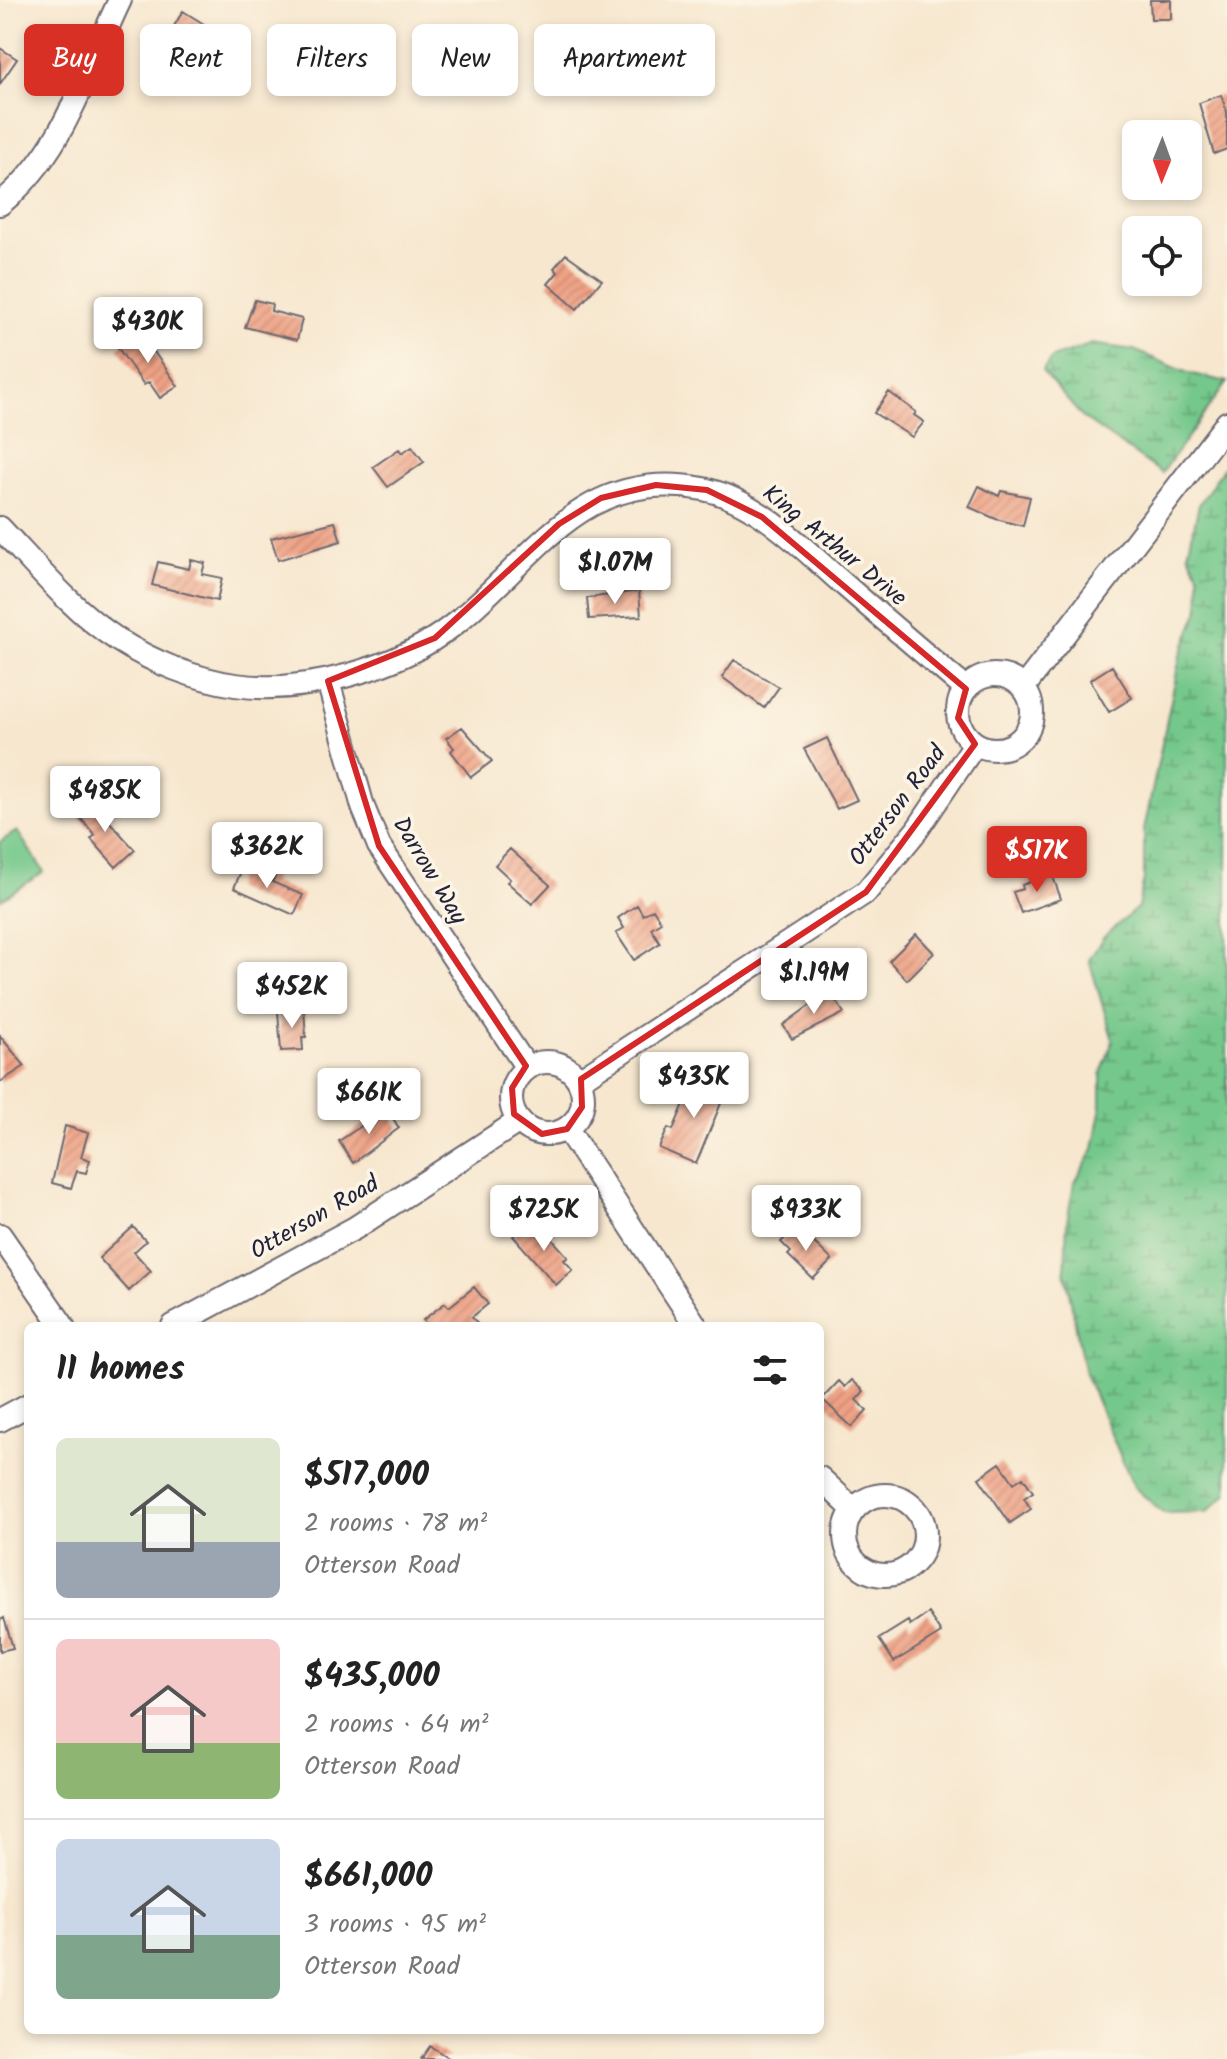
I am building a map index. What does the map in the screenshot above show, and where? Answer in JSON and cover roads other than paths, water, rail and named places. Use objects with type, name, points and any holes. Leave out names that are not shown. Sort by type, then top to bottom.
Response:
[{"type":"street","points":[[0,204],[55,142],[120,0]]},
{"type":"street","points":[[966,689],[984,677],[994,675],[1005,676],[1023,688],[1227,423]]},
{"type":"street","name":"King Arthur Drive","points":[[0,528],[85,616],[119,641],[175,669],[236,686],[328,681],[397,658],[435,638],[580,509],[601,498],[656,485],[707,490],[762,517],[966,689]]},
{"type":"street","name":"Darrow Way","points":[[328,681],[359,793],[379,846],[527,1068]]},
{"type":"street","name":"Otterson Road","points":[[966,689],[961,698],[958,718],[967,737],[975,744],[998,749],[1019,740],[1027,731],[1032,709],[1023,688]]},
{"type":"street","name":"Otterson Road","points":[[579,1080],[866,892],[917,830],[975,744]]},
{"type":"street","points":[[556,1063],[579,1080],[582,1107],[567,1129],[542,1134],[519,1121],[512,1106],[512,1088],[527,1068],[556,1063]]},
{"type":"street","name":"Otterson Road","points":[[180,1322],[355,1228],[519,1121]]},
{"type":"street","points":[[567,1129],[693,1322]]},
{"type":"street","points":[[0,1235],[60,1322]]},
{"type":"street","points":[[0,1420],[24,1407]]},
{"type":"street","points":[[824,1482],[854,1510]]}]
